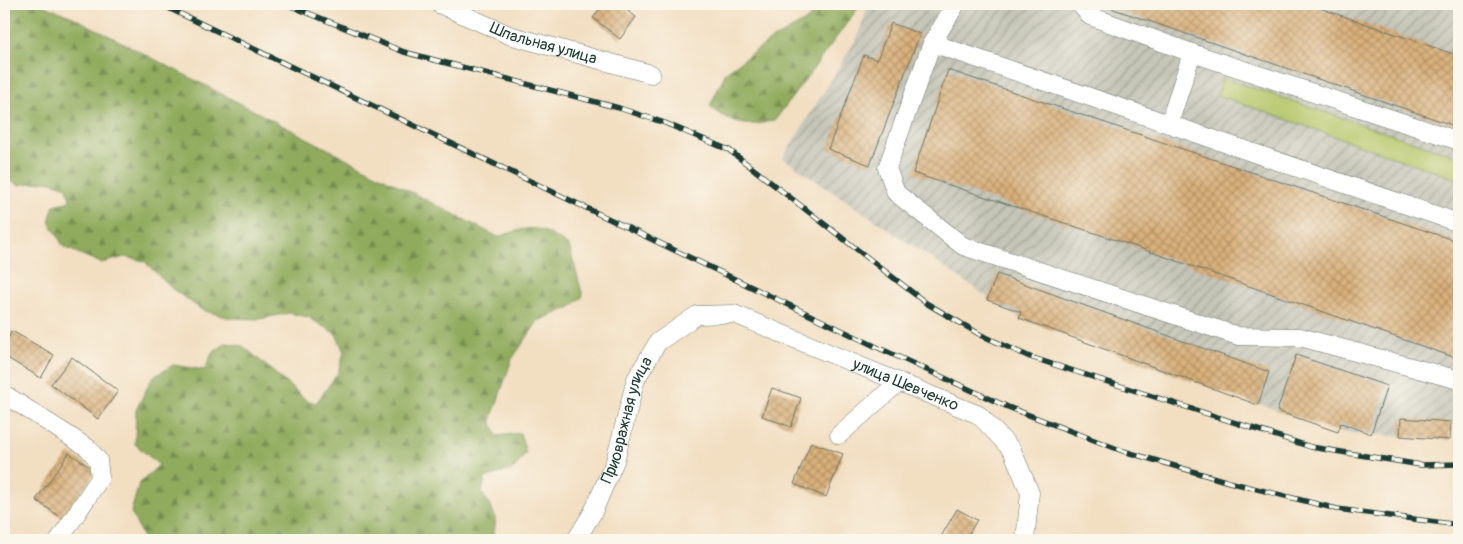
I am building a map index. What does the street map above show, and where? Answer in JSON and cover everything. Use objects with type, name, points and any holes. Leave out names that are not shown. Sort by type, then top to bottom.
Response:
[{"type":"street","name":"Шпальная улица","points":[[439,4],[509,34],[652,74]]},
{"type":"street","points":[[956,4],[932,43],[887,168],[896,193],[964,246],[1238,336],[1300,338],[1459,380]]},
{"type":"street","points":[[1080,4],[1090,16],[1459,141]]},
{"type":"street","points":[[932,43],[1459,223]]},
{"type":"street","points":[[1169,124],[1192,52]]},
{"type":"street","name":"улица Шевченко","points":[[697,315],[734,314],[979,415],[1012,450],[1030,494],[1025,540]]},
{"type":"street","name":"Приовражная улица","points":[[576,540],[593,512],[615,461],[636,379],[658,342],[697,315]]},
{"type":"street","points":[[839,435],[899,382]]},
{"type":"street","points":[[4,394],[88,448],[98,460],[100,478],[59,540]]},
{"type":"shaded area","points":[[869,4],[1459,4],[1459,423],[1451,423],[1450,440],[1338,432],[1019,318],[783,158],[857,38]]},
{"type":"green space","points":[[4,4],[40,4],[73,17],[498,237],[520,230],[535,229],[542,230],[569,246],[583,296],[571,307],[538,321],[512,359],[491,420],[497,436],[520,433],[526,453],[514,469],[485,478],[482,493],[490,505],[495,522],[493,534],[489,540],[144,540],[131,512],[139,484],[159,465],[135,444],[136,410],[152,378],[173,365],[205,370],[212,353],[226,343],[243,346],[306,400],[316,403],[338,373],[344,352],[336,334],[308,317],[289,313],[259,319],[230,318],[202,310],[171,288],[144,261],[125,257],[101,263],[64,247],[49,221],[54,205],[70,201],[67,187],[47,181],[19,185],[4,178]]},
{"type":"green space","points":[[816,4],[861,4],[776,119],[758,124],[741,123],[733,121],[710,106],[726,72],[771,40],[809,19]]},
{"type":"green space","points":[[1223,78],[1459,157],[1459,180],[1217,95]]},
{"type":"building","points":[[603,4],[618,4],[636,17],[620,39],[593,18]]},
{"type":"building","points":[[1099,4],[1308,4],[1459,56],[1459,114],[1455,126]]},
{"type":"building","points":[[891,23],[920,34],[870,165],[828,149],[864,55],[877,60]]},
{"type":"building","points":[[948,70],[1459,242],[1459,359],[1128,244],[913,173]]},
{"type":"building","points":[[997,274],[1269,372],[1258,405],[1019,318],[1021,312],[987,300]]},
{"type":"building","points":[[12,331],[54,355],[41,378],[4,356],[4,346]]},
{"type":"building","points":[[1296,355],[1387,386],[1371,434],[1341,423],[1338,432],[1277,411]]},
{"type":"building","points":[[72,357],[118,391],[98,419],[51,384]]},
{"type":"building","points":[[772,388],[801,398],[791,427],[762,416]]},
{"type":"building","points":[[1401,418],[1451,422],[1450,440],[1400,436]]},
{"type":"building","points":[[811,442],[843,454],[826,497],[794,484]]},
{"type":"building","points":[[69,453],[96,471],[63,519],[36,500]]},
{"type":"building","points":[[957,509],[977,520],[965,540],[939,540]]},
{"type":"railway","points":[[160,4],[881,349],[1008,407],[1120,450],[1229,482],[1337,509],[1459,525]]},
{"type":"railway","points":[[286,4],[404,52],[619,108],[665,123],[729,150],[926,303],[981,335],[1030,357],[1311,447],[1421,465],[1459,464]]}]
